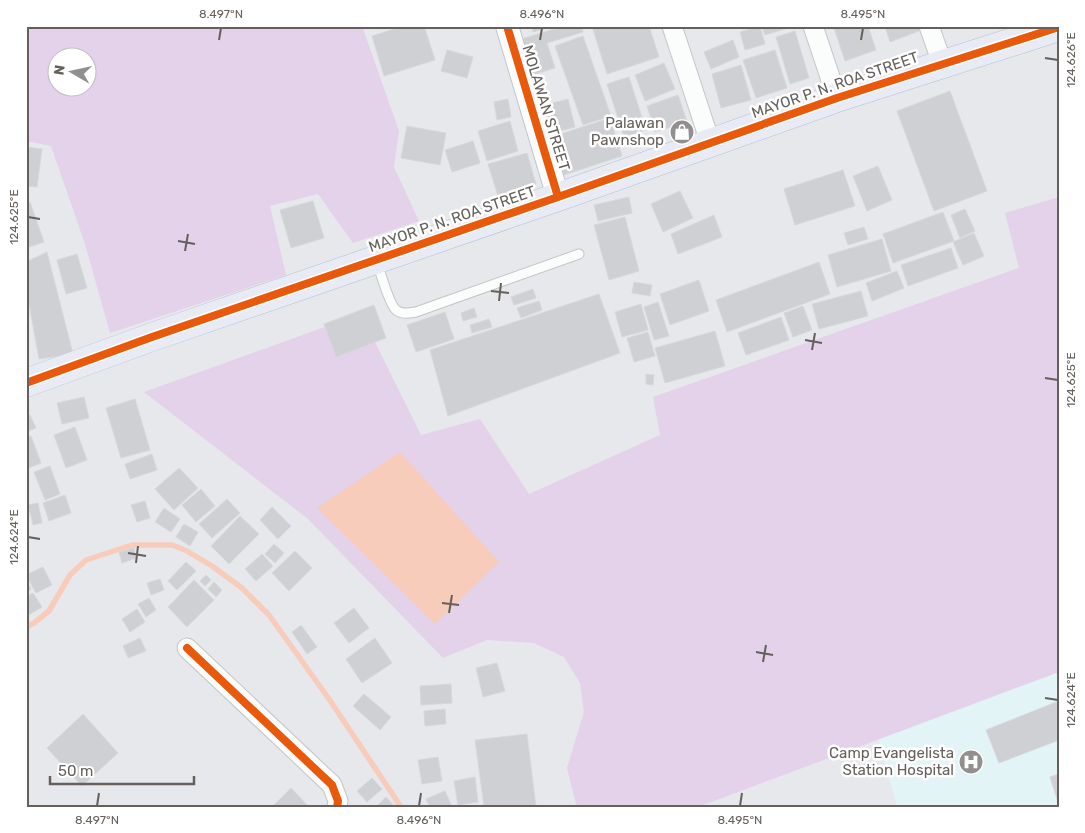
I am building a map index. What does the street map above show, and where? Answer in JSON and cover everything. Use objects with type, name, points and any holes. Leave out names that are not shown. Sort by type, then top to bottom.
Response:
[{"type":"main road","name":"MAYOR P. N. ROA STREET","points":[[26,383],[152,337],[558,197],[837,98],[1059,27]]},
{"type":"street","name":"MOLAWAN STREET","points":[[507,26],[558,197]]},
{"type":"street","points":[[672,26],[710,142]]},
{"type":"street","points":[[813,26],[837,98]]},
{"type":"street","points":[[929,26],[942,63]]},
{"type":"street","points":[[187,648],[332,785],[338,800],[337,807]]},
{"type":"lane","points":[[376,259],[392,303],[396,310],[404,313],[416,312],[579,254]]},
{"type":"shaded area","points":[[26,26],[362,26],[399,131],[394,167],[419,221],[353,243],[318,194],[270,206],[286,275],[110,333],[85,244],[51,146],[26,141]]},
{"type":"shaded area","points":[[1059,197],[1059,672],[698,807],[580,807],[576,804],[567,768],[584,712],[580,683],[564,657],[534,643],[487,640],[443,658],[308,519],[144,392],[361,314],[421,435],[480,419],[529,494],[660,435],[653,397],[1019,268],[1005,213]]},
{"type":"shaded area","points":[[400,452],[499,562],[435,624],[317,508]]},
{"type":"shaded area","name":"Camp Evangelista Station Hospital","points":[[1059,663],[1059,807],[897,807],[872,716]]},
{"type":"building","points":[[403,26],[424,26],[435,60],[384,76],[372,36]]},
{"type":"building","points":[[532,26],[553,26],[533,32]]},
{"type":"building","points":[[564,26],[582,26],[583,32],[547,43],[555,68],[526,77],[515,41]]},
{"type":"building","points":[[592,26],[649,26],[659,57],[607,74]]},
{"type":"building","points":[[760,26],[765,44],[745,50],[740,32]]},
{"type":"building","points":[[762,26],[794,26],[765,35]]},
{"type":"building","points":[[838,26],[868,26],[876,50],[845,61],[834,28]]},
{"type":"building","points":[[885,26],[923,26],[924,29],[890,42]]},
{"type":"building","points":[[795,31],[809,78],[790,84],[776,37]]},
{"type":"building","points":[[583,36],[611,116],[583,125],[555,46]]},
{"type":"building","points":[[733,40],[739,57],[711,69],[704,52]]},
{"type":"building","points":[[447,50],[473,57],[467,78],[441,71]]},
{"type":"building","points":[[775,50],[787,88],[756,98],[743,60]]},
{"type":"building","points":[[664,63],[675,89],[645,101],[635,75]]},
{"type":"building","points":[[741,65],[751,100],[721,108],[712,74]]},
{"type":"building","points":[[629,77],[646,130],[624,137],[607,84]]},
{"type":"building","points":[[950,91],[987,191],[934,211],[897,111]]},
{"type":"building","points":[[678,95],[687,122],[655,132],[647,106]]},
{"type":"building","points":[[508,99],[511,117],[497,120],[494,102]]},
{"type":"building","points":[[568,99],[575,127],[548,134],[541,106]]},
{"type":"building","points":[[610,118],[622,156],[564,175],[552,137]]},
{"type":"building","points":[[510,121],[518,151],[487,161],[478,131]]},
{"type":"building","points":[[407,126],[446,133],[440,165],[401,158]]},
{"type":"building","points":[[473,141],[480,163],[452,172],[445,150]]},
{"type":"building","points":[[26,147],[42,149],[37,187],[26,186]]},
{"type":"building","points":[[527,153],[536,184],[498,196],[488,164]]},
{"type":"building","points":[[878,166],[892,200],[867,211],[853,176]]},
{"type":"building","points":[[843,170],[855,206],[795,225],[784,189]]},
{"type":"building","points":[[680,191],[693,218],[663,232],[651,204]]},
{"type":"building","points":[[629,197],[632,213],[598,221],[594,205]]},
{"type":"building","points":[[313,201],[324,238],[291,248],[280,210]]},
{"type":"building","points":[[30,202],[44,242],[26,248],[26,204]]},
{"type":"building","points":[[965,209],[975,231],[960,238],[951,215]]},
{"type":"building","points":[[943,212],[954,241],[893,263],[883,234]]},
{"type":"building","points":[[714,215],[722,237],[678,254],[671,234]]},
{"type":"building","points":[[625,217],[639,271],[609,280],[594,225]]},
{"type":"building","points":[[864,227],[868,239],[848,245],[844,233]]},
{"type":"building","points":[[974,233],[984,256],[963,265],[953,242]]},
{"type":"building","points":[[882,239],[891,271],[837,287],[828,255]]},
{"type":"building","points":[[951,248],[958,268],[908,286],[901,265]]},
{"type":"building","points":[[47,252],[73,354],[39,359],[26,287],[26,262]]},
{"type":"building","points":[[77,254],[87,288],[66,294],[57,260]]},
{"type":"building","points":[[819,262],[830,294],[727,332],[716,300]]},
{"type":"building","points":[[897,271],[904,288],[872,301],[866,283]]},
{"type":"building","points":[[699,280],[709,311],[670,325],[660,294]]},
{"type":"building","points":[[634,282],[652,285],[650,296],[632,293]]},
{"type":"building","points":[[533,289],[536,298],[514,305],[511,297]]},
{"type":"building","points":[[861,291],[868,316],[819,329],[812,304]]},
{"type":"building","points":[[599,294],[620,353],[448,416],[430,350]]},
{"type":"building","points":[[539,301],[542,310],[521,318],[517,308]]},
{"type":"building","points":[[658,302],[669,336],[654,340],[644,307]]},
{"type":"building","points":[[641,304],[648,330],[622,337],[615,312]]},
{"type":"building","points":[[374,305],[386,338],[336,357],[324,324]]},
{"type":"building","points":[[803,306],[812,330],[793,337],[784,313]]},
{"type":"building","points":[[474,308],[477,317],[463,321],[461,313]]},
{"type":"building","points":[[445,312],[454,339],[416,352],[407,325]]},
{"type":"building","points":[[781,317],[789,340],[746,355],[738,333]]},
{"type":"building","points":[[489,319],[492,327],[472,333],[470,325]]},
{"type":"building","points":[[715,331],[725,366],[665,383],[655,348]]},
{"type":"building","points":[[648,332],[655,356],[634,362],[627,338]]},
{"type":"building","points":[[646,374],[654,375],[653,385],[646,384]]},
{"type":"building","points":[[84,397],[89,418],[62,424],[57,403]]},
{"type":"building","points":[[135,399],[150,450],[121,458],[106,408]]},
{"type":"building","points":[[30,415],[36,428],[26,432],[26,416]]},
{"type":"building","points":[[75,427],[87,460],[66,468],[54,435]]},
{"type":"building","points":[[31,436],[41,463],[26,469],[26,437]]},
{"type":"building","points":[[152,454],[157,470],[130,479],[125,464]]},
{"type":"building","points":[[50,466],[60,494],[45,500],[34,472]]},
{"type":"building","points":[[179,468],[198,488],[174,510],[155,489]]},
{"type":"building","points":[[201,489],[215,506],[196,522],[182,505]]},
{"type":"building","points":[[65,495],[71,513],[49,521],[43,503]]},
{"type":"building","points":[[227,499],[240,513],[212,538],[199,524]]},
{"type":"building","points":[[145,501],[150,518],[137,522],[131,505]]},
{"type":"building","points":[[38,503],[42,523],[33,525],[28,505]]},
{"type":"building","points":[[272,507],[291,526],[278,539],[260,520]]},
{"type":"building","points":[[164,508],[180,519],[171,532],[155,522]]},
{"type":"building","points":[[240,516],[259,534],[229,564],[211,546]]},
{"type":"building","points":[[184,524],[198,532],[190,546],[176,537]]},
{"type":"building","points":[[274,544],[284,553],[275,563],[265,554]]},
{"type":"building","points":[[134,548],[136,558],[122,563],[119,552]]},
{"type":"building","points":[[295,551],[312,568],[289,591],[272,573]]},
{"type":"building","points":[[262,554],[273,566],[256,581],[245,569]]},
{"type":"building","points":[[186,562],[196,571],[177,590],[168,581]]},
{"type":"building","points":[[43,567],[52,585],[36,593],[26,575]]},
{"type":"building","points":[[206,575],[211,580],[205,586],[200,581]]},
{"type":"building","points":[[160,579],[164,590],[151,595],[147,583]]},
{"type":"building","points":[[26,580],[31,589],[26,592]]},
{"type":"building","points":[[194,580],[214,600],[187,627],[168,607]]},
{"type":"building","points":[[214,582],[222,590],[216,597],[208,589]]},
{"type":"building","points":[[33,593],[42,607],[27,616],[26,597]]},
{"type":"building","points":[[149,598],[156,610],[146,617],[138,604]]},
{"type":"building","points":[[354,608],[369,628],[349,643],[334,623]]},
{"type":"building","points":[[137,609],[145,622],[130,632],[122,619]]},
{"type":"building","points":[[301,625],[317,647],[307,654],[292,632]]},
{"type":"building","points":[[140,638],[146,651],[128,658],[123,646]]},
{"type":"building","points":[[375,638],[392,663],[362,683],[346,659]]},
{"type":"building","points":[[497,663],[505,691],[483,697],[476,668]]},
{"type":"building","points":[[451,684],[452,703],[421,705],[420,686]]},
{"type":"building","points":[[364,694],[391,717],[380,730],[353,706]]},
{"type":"building","points":[[1059,701],[1059,740],[999,763],[986,730]]},
{"type":"building","points":[[445,709],[446,724],[425,726],[424,711]]},
{"type":"building","points":[[83,714],[118,753],[82,786],[47,748]]},
{"type":"building","points":[[527,734],[536,807],[484,807],[475,740]]},
{"type":"building","points":[[438,757],[442,781],[422,784],[418,760]]},
{"type":"building","points":[[1059,774],[1059,805],[1050,777]]},
{"type":"building","points":[[475,777],[478,802],[458,805],[454,781]]},
{"type":"building","points":[[372,778],[382,789],[367,802],[357,791]]},
{"type":"building","points":[[291,788],[309,807],[272,807]]},
{"type":"building","points":[[445,791],[452,807],[430,807],[426,799]]},
{"type":"building","points":[[386,797],[395,807],[376,807]]},
{"type":"waterway","points":[[26,627],[49,611],[70,575],[86,560],[132,545],[172,545],[187,551],[212,566],[242,588],[269,615],[329,699],[401,807]]},
{"type":"cycle path","points":[[507,26],[558,197]]},
{"type":"cycle path","points":[[26,383],[152,337],[558,197],[837,98],[1059,27]]},
{"type":"cycle path","points":[[187,648],[332,785],[338,801],[337,807]]},
{"type":"place","name":"Palawan Pawnshop","points":[[682,132]]},
{"type":"place","name":"Camp Evangelista Station Hospital","points":[[971,762]]}]
